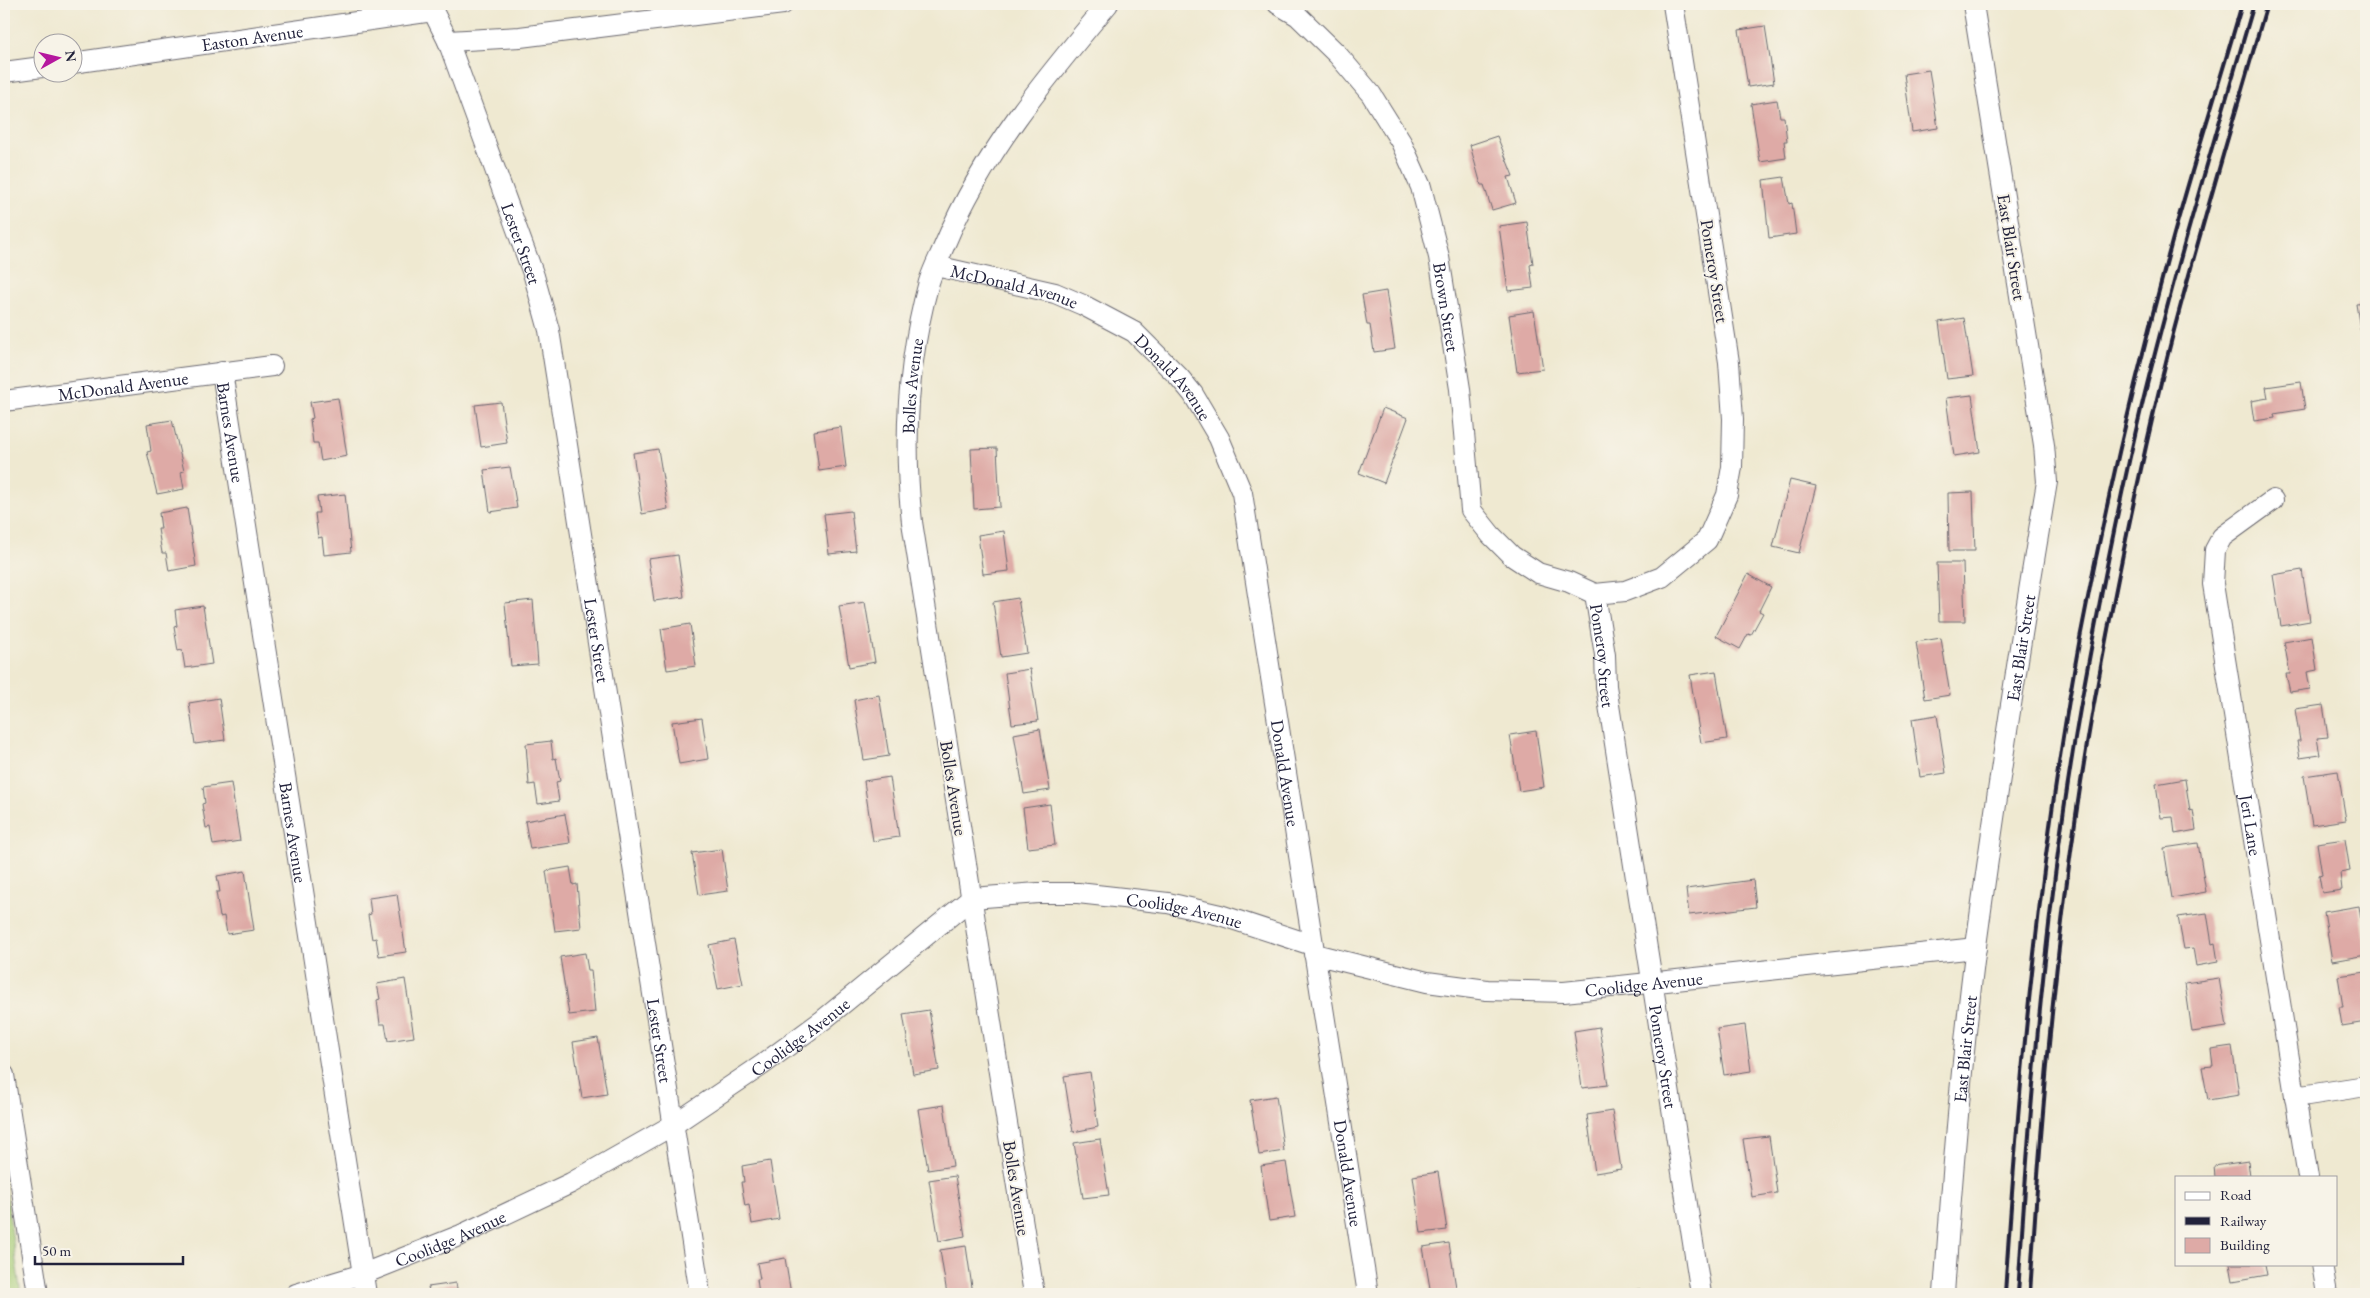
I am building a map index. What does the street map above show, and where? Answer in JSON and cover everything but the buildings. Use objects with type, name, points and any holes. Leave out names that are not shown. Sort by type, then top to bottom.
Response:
[{"type":"street","points":[[448,41],[520,38],[783,4]]},
{"type":"street","name":"Bolles Avenue","points":[[1034,1294],[912,522],[907,476],[906,434],[911,368],[933,274],[957,216],[1002,138],[1042,83],[1108,4]]},
{"type":"street","name":"Brown Street","points":[[1278,4],[1298,16],[1337,54],[1360,80],[1388,120],[1421,187],[1439,257],[1456,361],[1471,510],[1491,535],[1519,560],[1538,573],[1569,582],[1595,594]]},
{"type":"street","name":"Pomeroy Street","points":[[1673,4],[1729,362],[1733,411],[1732,467],[1727,495],[1707,540],[1662,577],[1626,591],[1595,594],[1605,654],[1606,686],[1701,1294]]},
{"type":"street","name":"East Blair Street","points":[[1944,1294],[1960,1100],[1976,948],[2010,702],[2047,482],[2042,436],[1973,4]]},
{"type":"street","name":"Lester Street","points":[[433,7],[448,41],[534,276],[549,330],[700,1294]]},
{"type":"street","name":"Easton Avenue","points":[[82,61],[433,7]]},
{"type":"street","points":[[4,72],[32,68]]},
{"type":"street","name":"McDonald Avenue","points":[[933,274],[1030,286],[1055,293],[1092,309]]},
{"type":"street","name":"Donald Avenue","points":[[1092,309],[1134,332],[1179,377],[1204,411],[1219,438],[1242,493],[1368,1294]]},
{"type":"street","name":"McDonald Avenue","points":[[4,401],[272,366]]},
{"type":"street","name":"Barnes Avenue","points":[[222,372],[366,1294]]},
{"type":"street","name":"Jeri Lane","points":[[2274,500],[2222,537],[2215,550],[2213,584],[2308,1176]]},
{"type":"street","name":"Coolidge Avenue","points":[[296,1294],[363,1274],[461,1235],[571,1182],[673,1125],[762,1065],[823,1020],[972,898],[1038,893],[1078,893],[1143,900],[1220,915],[1313,949],[1427,982],[1487,990],[1564,992],[1976,948]]},
{"type":"street","points":[[4,1075],[38,1294]]},
{"type":"street","points":[[2295,1096],[2366,1086]]},
{"type":"street","points":[[2322,1266],[2327,1294]]},
{"type":"green space","points":[[4,1181],[21,1294],[4,1294]]},
{"type":"railway","points":[[2005,1294],[2024,1047],[2042,883],[2053,801],[2080,638],[2122,440],[2158,294],[2179,215],[2242,4]]},
{"type":"railway","points":[[2018,1294],[2041,1001],[2058,855],[2080,709],[2101,595],[2142,405],[2182,254],[2254,4]]},
{"type":"railway","points":[[2030,1294],[2040,1147],[2053,1001],[2070,854],[2093,709],[2130,521],[2161,381],[2195,252],[2267,4]]}]
